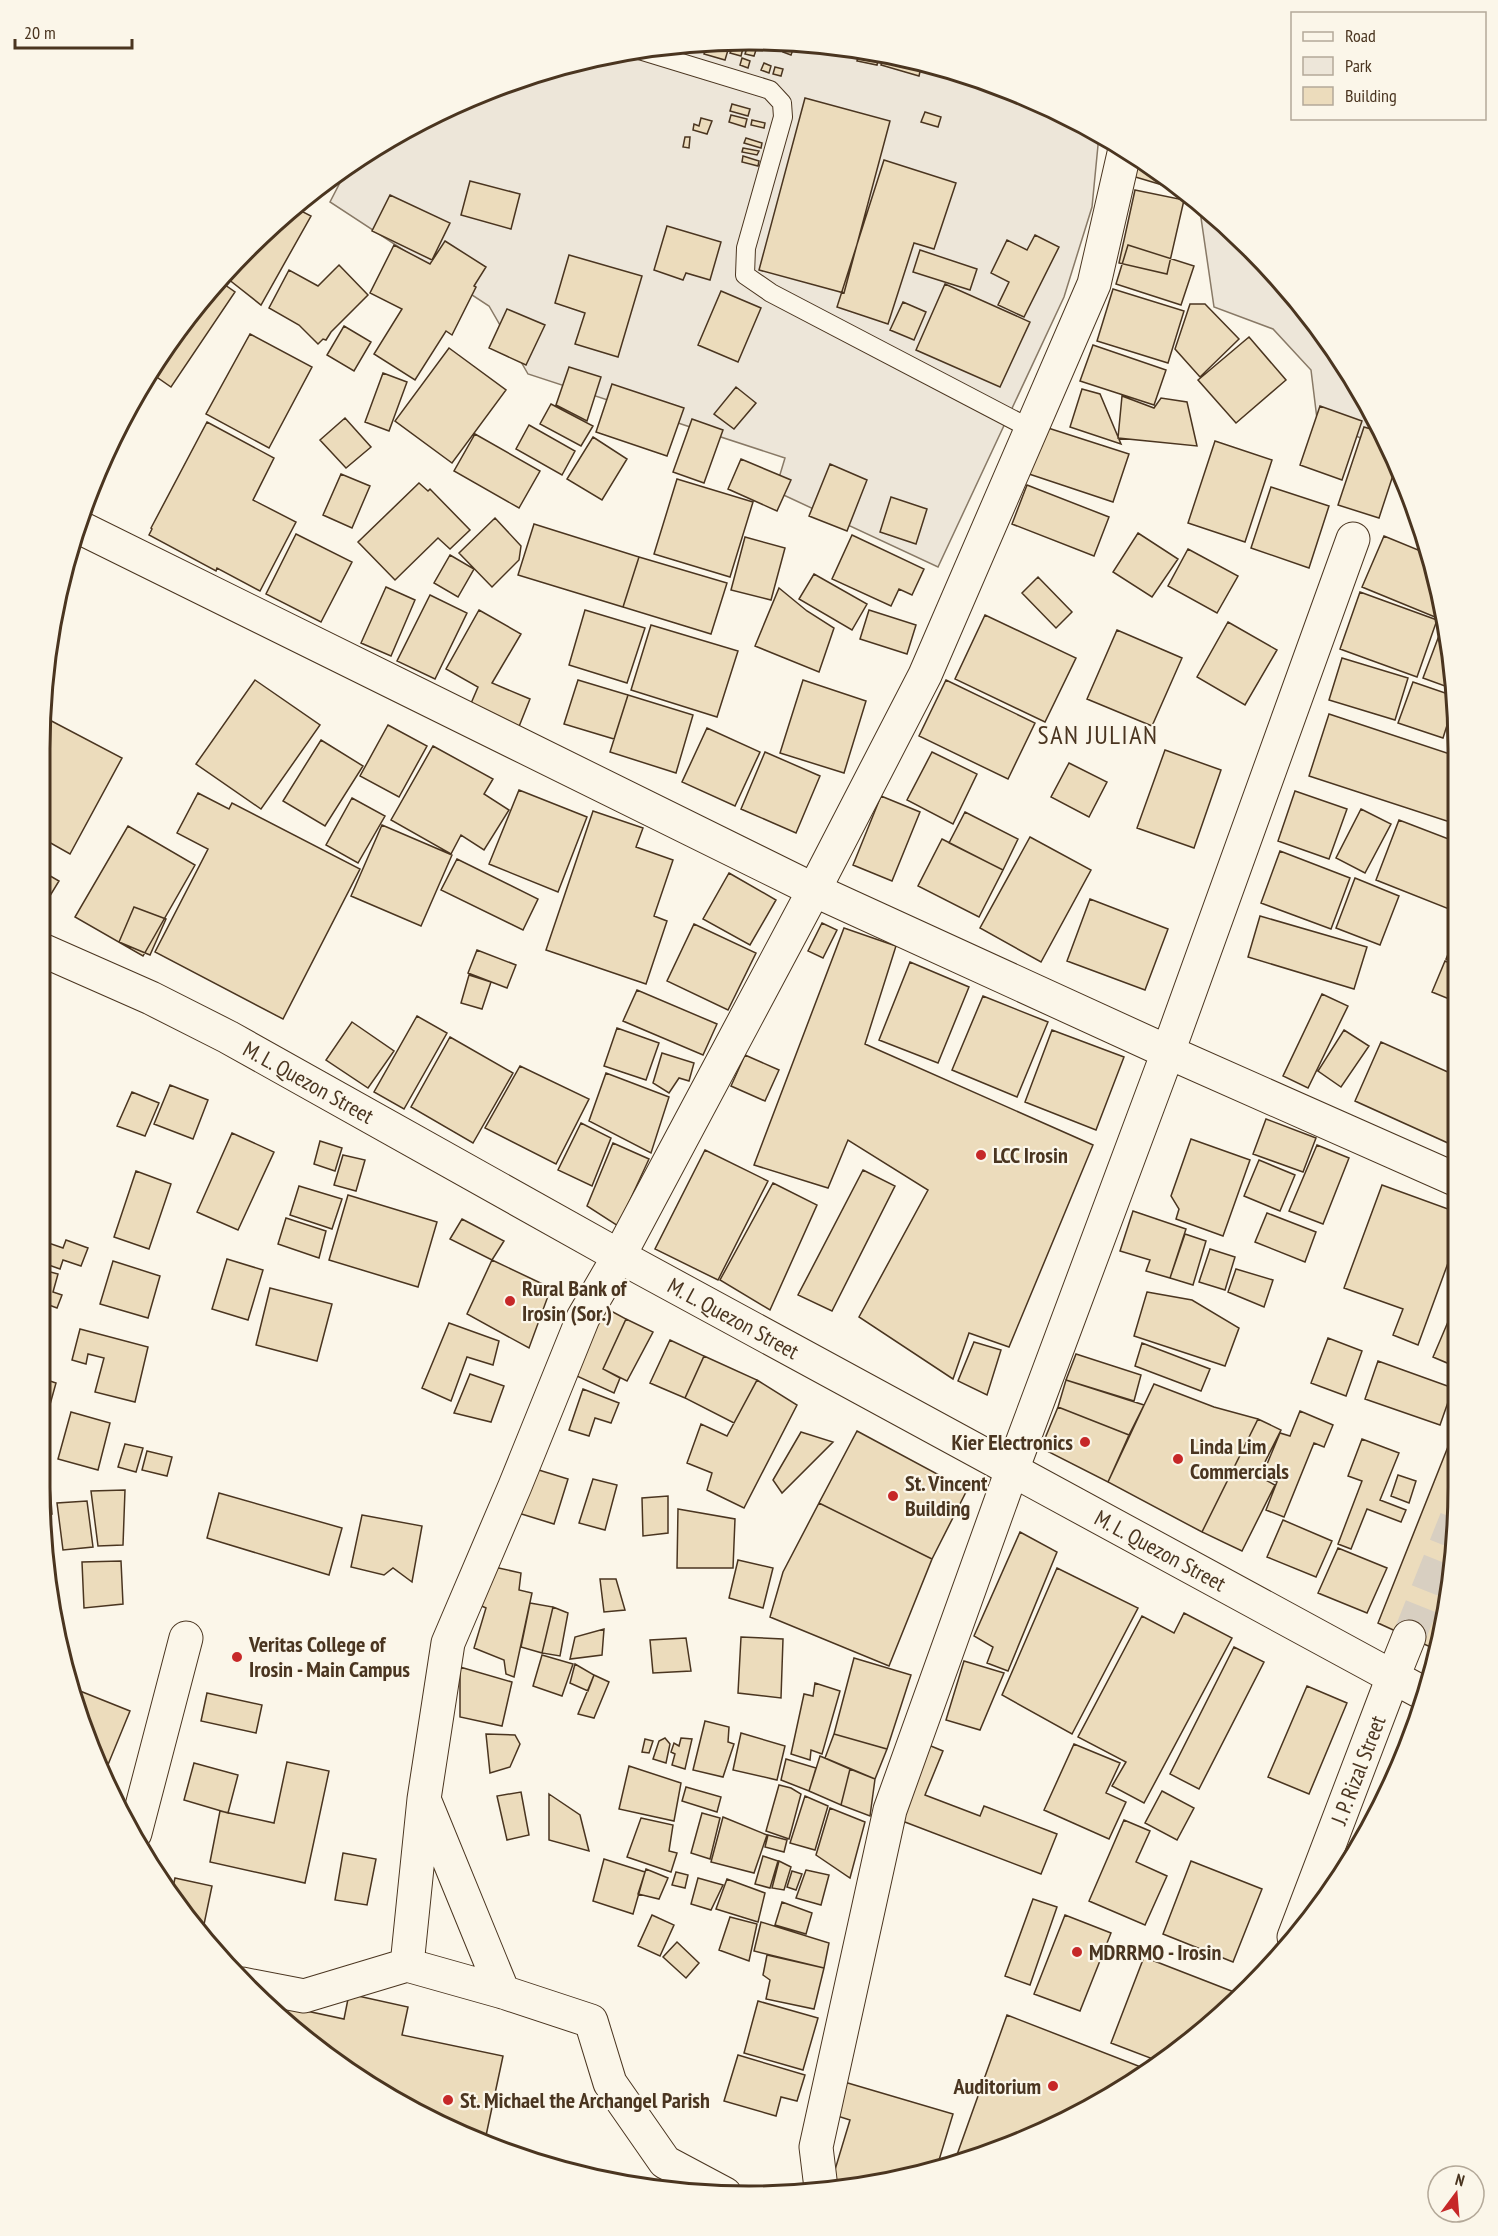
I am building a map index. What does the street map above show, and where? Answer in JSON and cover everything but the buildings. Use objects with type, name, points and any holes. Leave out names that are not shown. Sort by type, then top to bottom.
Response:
[{"type":"street","points":[[407,1965],[424,1799],[448,1643],[519,1477],[583,1318],[619,1256],[814,890],[925,675],[1094,284],[1123,158]]},
{"type":"street","points":[[85,530],[814,890],[1168,1052],[1448,1176]]},
{"type":"street","points":[[798,2185],[816,2146],[890,1810],[1353,539]]},
{"type":"street","name":"M. L. Quezon Street","points":[[50,953],[151,998],[228,1037],[619,1256],[1418,1690]]},
{"type":"street","name":"J. P. Rizal Street","points":[[1301,1917],[1409,1637]]},
{"type":"street","points":[[137,1825],[186,1638]]},
{"type":"street","points":[[424,1799],[503,1992]]},
{"type":"street","points":[[260,1987],[304,1996],[407,1965],[503,1992],[591,2021],[610,2083],[665,2162],[708,2185]]},
{"type":"street","points":[[816,2146],[820,2183]]},
{"type":"lane","points":[[656,55],[770,90],[782,103],[783,117],[746,248],[745,275],[771,293],[1031,429]]},
{"type":"green space","points":[[703,51],[795,51],[840,55],[930,73],[1017,103],[1098,143],[1092,207],[1064,297],[938,567],[775,491],[785,458],[528,374],[489,306],[330,202],[341,181],[360,167],[399,143],[481,103],[568,73],[658,55]]},
{"type":"green space","points":[[1201,215],[1244,254],[1304,323],[1331,360],[1371,430],[1363,439],[1317,419],[1311,370],[1273,329],[1214,307]]},
{"type":"tunnel","points":[[1409,1637],[1446,1544]]},
{"type":"place","name":"LCC Irosin","points":[[981,1155]]},
{"type":"place","name":"Rural Bank of Irosin (Sor.)","points":[[510,1301]]},
{"type":"place","name":"Kier Electronics","points":[[1085,1442]]},
{"type":"place","name":"Linda Lim Commercials","points":[[1178,1459]]},
{"type":"place","name":"St. Vincent Building","points":[[893,1496]]},
{"type":"place","name":"Veritas College of Irosin - Main Campus","points":[[237,1657]]},
{"type":"place","name":"MDRRMO - Irosin","points":[[1077,1952]]},
{"type":"place","name":"Auditorium","points":[[1053,2086]]},
{"type":"place","name":"St. Michael the Archangel Parish","points":[[448,2100]]},
{"type":"district","name":"SAN JULIAN","points":[[1098,735]]}]
